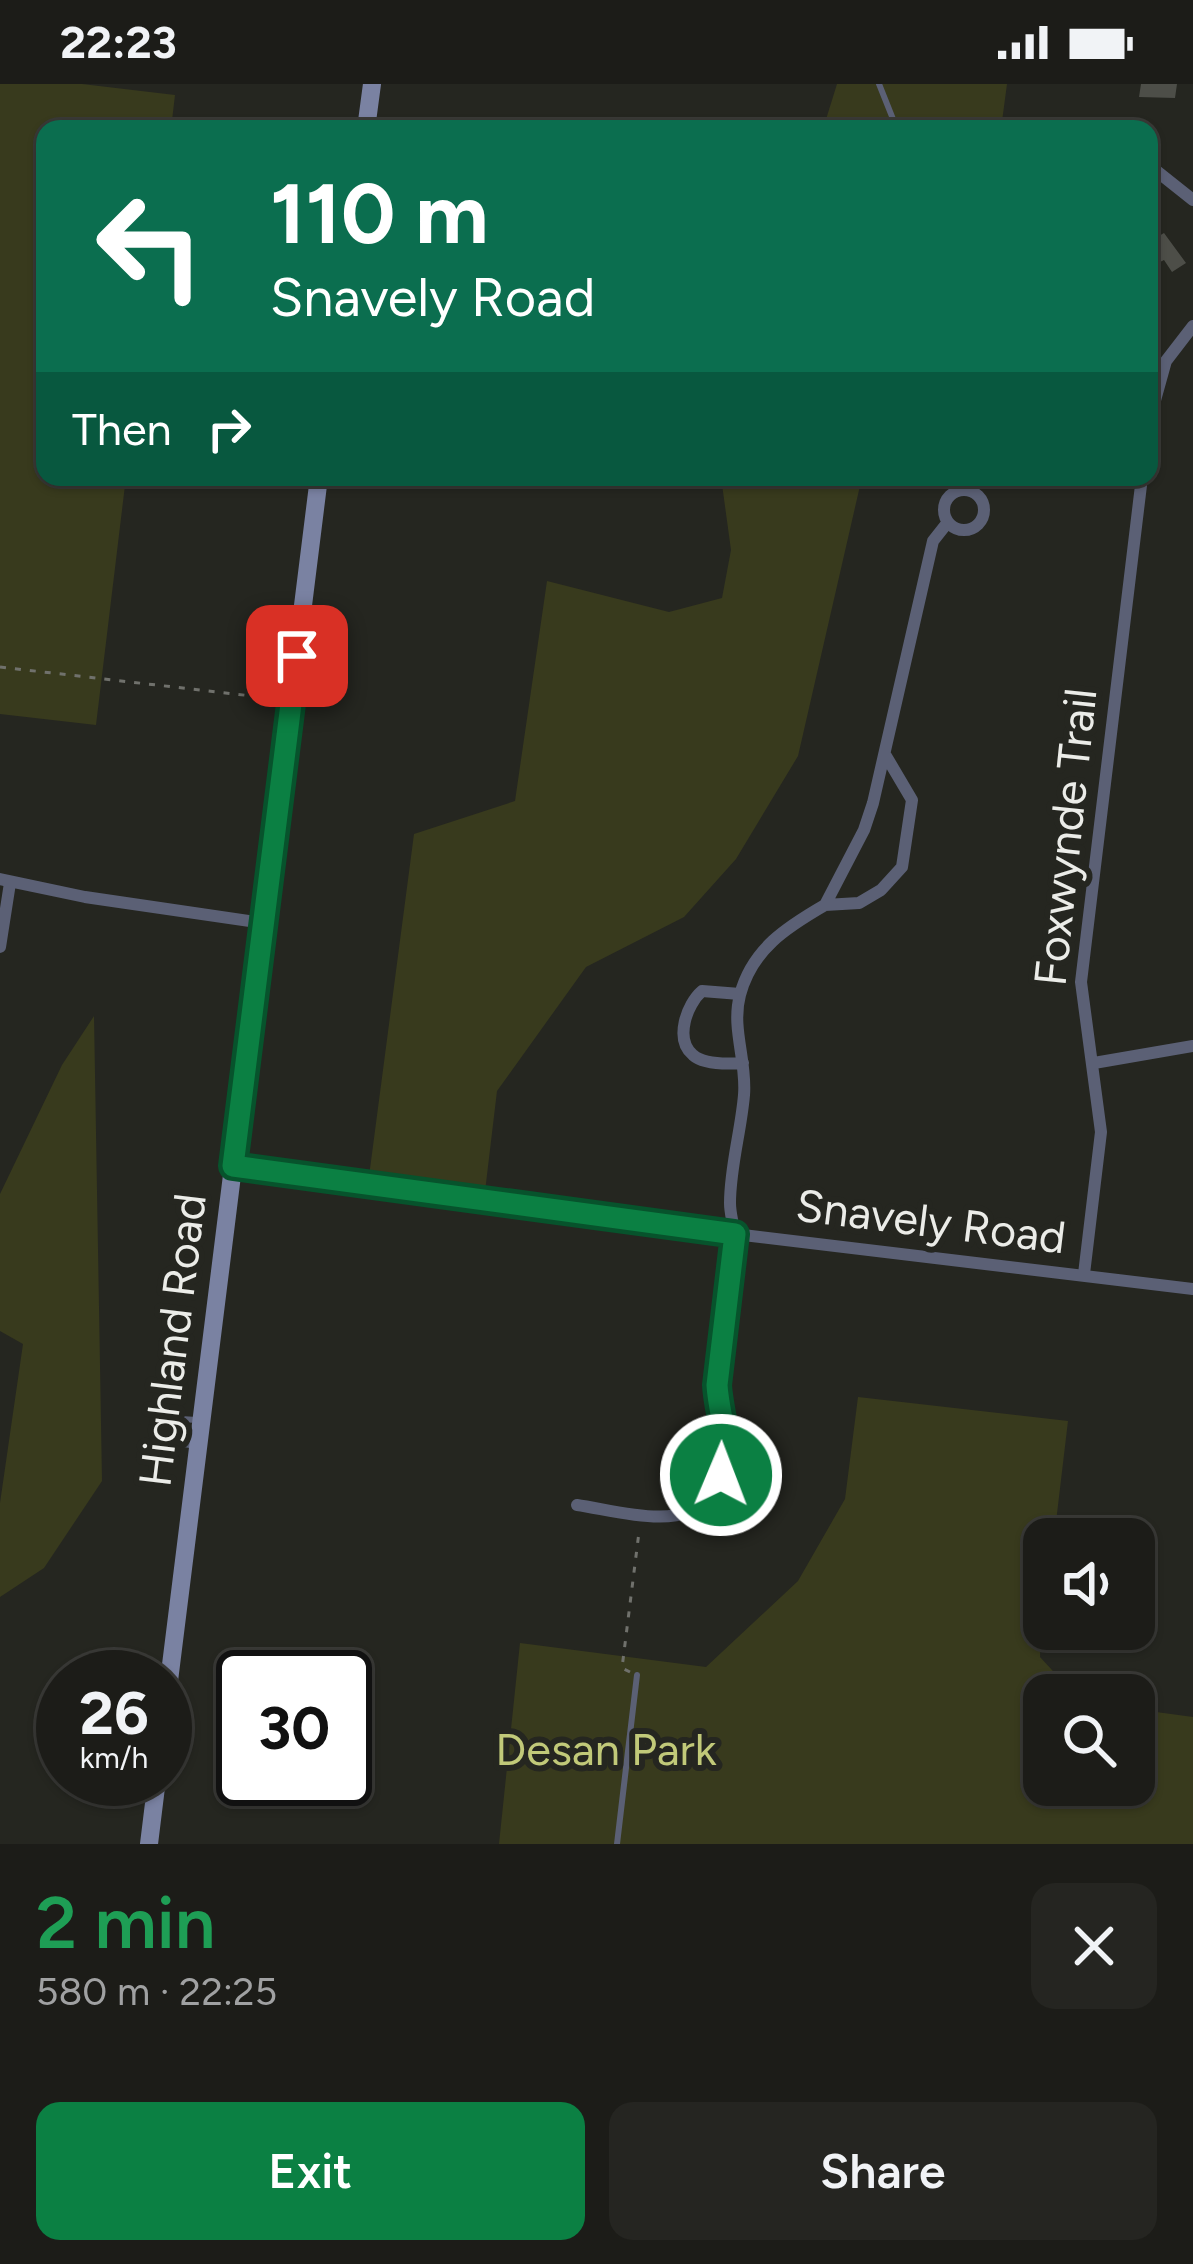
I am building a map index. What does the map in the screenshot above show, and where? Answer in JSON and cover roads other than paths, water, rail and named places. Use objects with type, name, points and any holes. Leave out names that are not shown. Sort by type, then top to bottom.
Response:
[{"type":"street","points":[[367,120],[373,84]]},
{"type":"street","points":[[1158,172],[1193,200]]},
{"type":"street","points":[[1158,390],[1166,361],[1193,326]]},
{"type":"street","name":"Highland Road","points":[[173,1650],[318,486]]},
{"type":"street","name":"Foxwynde Trail","points":[[1084,1274],[1101,1132],[1081,982],[1141,486]]},
{"type":"street","points":[[577,1505],[665,1516],[692,1511],[708,1498],[721,1475],[728,1454],[727,1431],[717,1385],[735,1234],[730,1206],[744,1094],[738,1035],[740,994],[773,938],[825,904],[864,830],[886,756],[933,541],[948,522]]},
{"type":"street","points":[[825,904],[860,903],[881,890],[902,867],[912,800],[886,756]]},
{"type":"street","points":[[0,947],[5,881],[263,923]]},
{"type":"street","points":[[740,994],[703,991],[689,1005],[684,1037],[692,1055],[700,1060],[743,1063]]},
{"type":"street","points":[[1094,1063],[1193,1046]]},
{"type":"street","name":"Snavely Road","points":[[233,1166],[735,1234],[1193,1289]]},
{"type":"street","points":[[149,1844],[154,1806]]},
{"type":"lane","points":[[879,84],[893,120]]},
{"type":"lane","points":[[198,1447],[158,1439],[156,1425],[164,1418],[201,1420]]},
{"type":"lane","points":[[617,1844],[637,1675]]},
{"type":"park label","name":"Desan Park","points":[[606,1749]]}]
